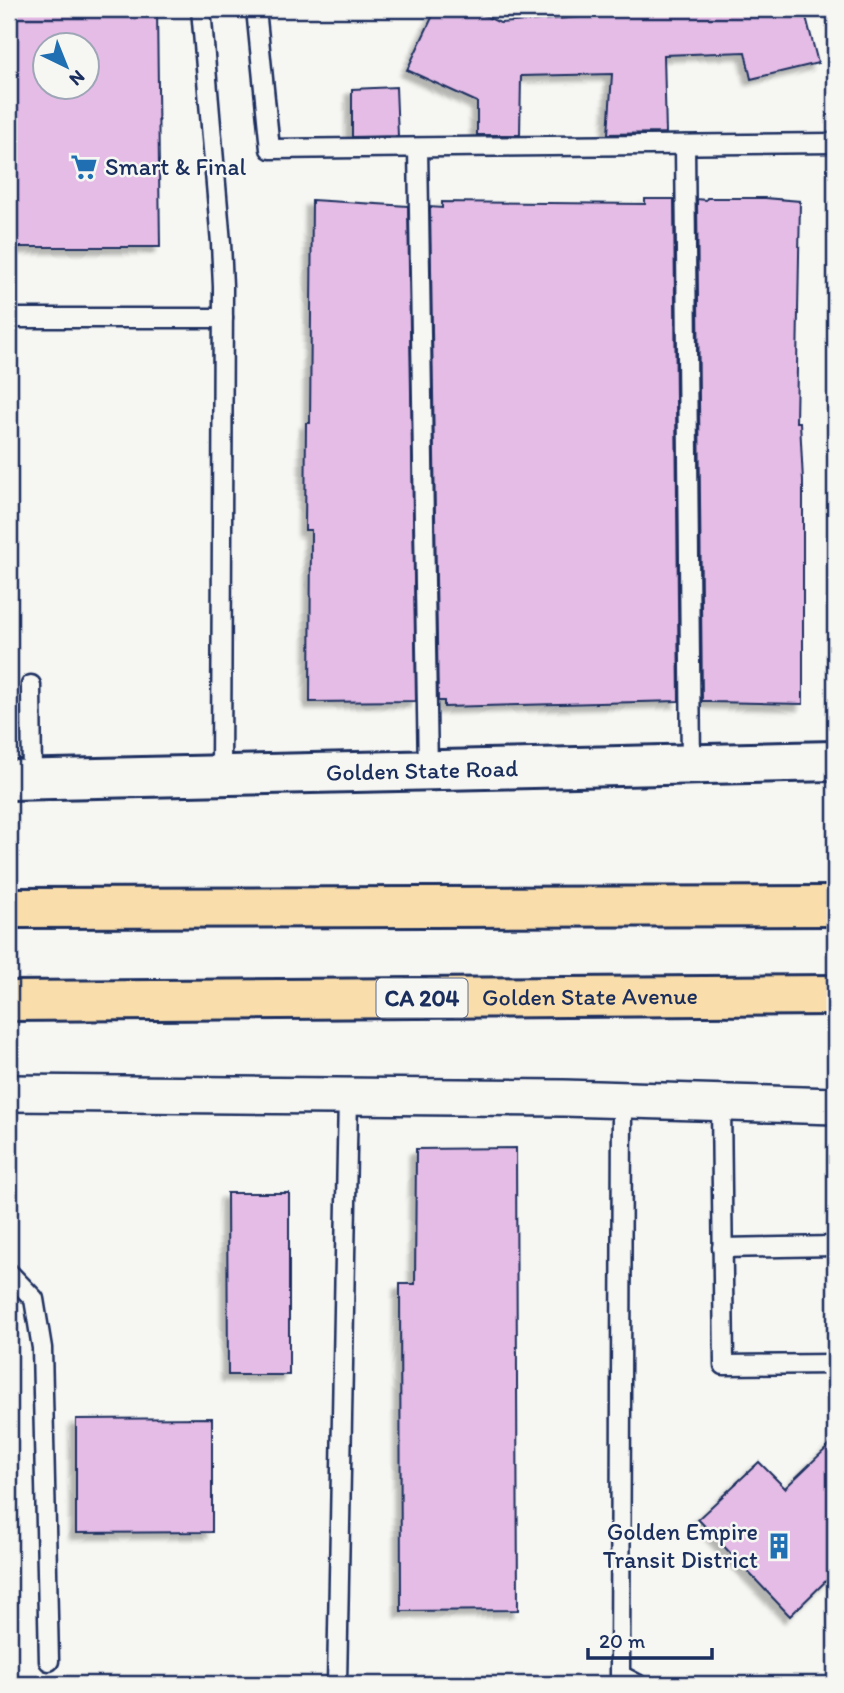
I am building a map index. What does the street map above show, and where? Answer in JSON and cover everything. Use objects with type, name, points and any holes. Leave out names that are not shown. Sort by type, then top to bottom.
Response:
[{"type":"highway","points":[[9,908],[835,906]]},
{"type":"highway","name":"Golden State Avenue","points":[[9,1000],[835,995]]},
{"type":"street","name":"Golden State Road","points":[[20,780],[835,761]]},
{"type":"street","points":[[9,1093],[564,1098],[835,1106]]},
{"type":"lane","points":[[201,9],[221,243],[223,318],[221,776]]},
{"type":"lane","points":[[256,9],[270,149],[835,143]]},
{"type":"lane","points":[[685,145],[691,765]]},
{"type":"lane","points":[[418,148],[428,771]]},
{"type":"lane","points":[[9,318],[223,318]]},
{"type":"lane","points":[[20,780],[31,685]]},
{"type":"lane","points":[[337,1684],[348,1096]]},
{"type":"lane","points":[[622,1100],[620,1680],[637,1684]]},
{"type":"lane","points":[[721,1103],[723,1365],[835,1364]]},
{"type":"lane","points":[[722,1248],[835,1246]]},
{"type":"lane","points":[[9,1273],[34,1299],[42,1348],[49,1661]]},
{"type":"building","name":"Smart & Final","points":[[9,9],[157,9],[160,247],[9,247]]},
{"type":"building","points":[[436,9],[471,9],[500,23],[622,14],[622,9],[804,9],[818,63],[751,79],[745,52],[664,55],[666,133],[608,134],[612,74],[521,76],[520,135],[477,135],[477,102],[407,70]]},
{"type":"building","points":[[396,87],[398,136],[352,137],[352,89]]},
{"type":"building","points":[[645,199],[674,199],[679,701],[444,707],[444,701],[438,701],[430,207],[442,208],[442,202],[645,204]]},
{"type":"building","points":[[697,199],[800,201],[796,422],[800,422],[803,481],[803,704],[702,701]]},
{"type":"building","points":[[312,200],[408,206],[416,701],[310,702],[311,530],[305,530],[306,423],[310,423]]},
{"type":"building","points":[[516,1148],[518,1610],[401,1611],[400,1284],[415,1284],[416,1149]]},
{"type":"building","points":[[227,1193],[289,1193],[289,1375],[228,1375]]},
{"type":"building","points":[[212,1418],[212,1532],[76,1533],[76,1419]]},
{"type":"building","name":"Golden Empire Transit District","points":[[835,1440],[835,1572],[790,1616],[698,1519],[759,1462],[785,1488]]},
{"type":"place","name":"Smart & Final","points":[[84,167]]},
{"type":"place","name":"Golden Empire Transit District","points":[[779,1546]]}]
